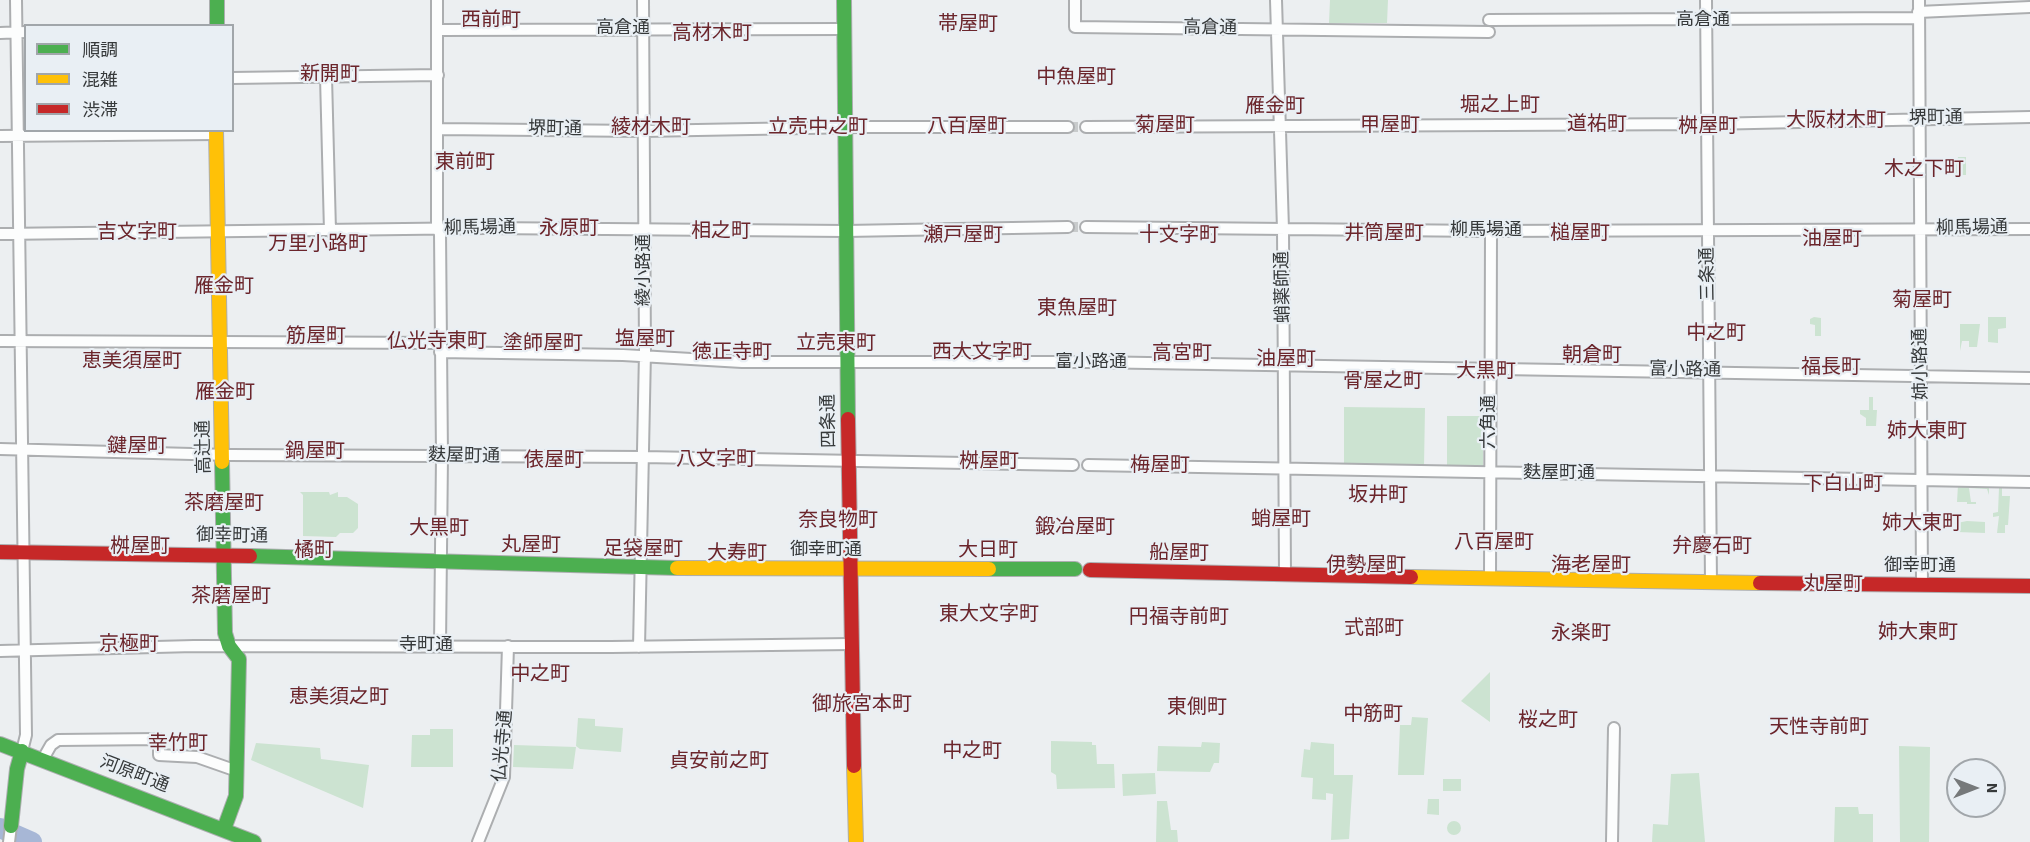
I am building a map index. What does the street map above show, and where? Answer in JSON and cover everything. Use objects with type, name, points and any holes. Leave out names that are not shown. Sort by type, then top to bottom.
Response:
[{"type":"street","points":[[9,842],[17,770],[26,735],[19,136],[21,32],[16,0]]},
{"type":"street","points":[[217,0],[217,24]]},
{"type":"street","points":[[437,0],[437,229],[440,233],[442,456],[440,645]]},
{"type":"street","name":"綾小路通","points":[[639,647],[645,356],[643,0]]},
{"type":"street","name":"四条通","points":[[844,0],[849,569],[856,842]]},
{"type":"street","name":"高倉通","points":[[1075,0],[1075,27],[1489,32]]},
{"type":"street","name":"蛸薬師通","points":[[1276,0],[1284,229],[1285,574]]},
{"type":"street","name":"三条通","points":[[1706,0],[1711,371],[1711,583]]},
{"type":"street","name":"高倉通","points":[[1488,20],[1706,21],[1918,10],[2030,7]]},
{"type":"street","name":"姉小路通","points":[[1918,10],[1919,230],[1923,375],[1922,585]]},
{"type":"street","name":"高倉通","points":[[438,30],[844,29]]},
{"type":"street","points":[[0,33],[21,32]]},
{"type":"street","points":[[234,78],[438,75]]},
{"type":"street","points":[[326,77],[330,231]]},
{"type":"street","name":"堺町通","points":[[1086,127],[1708,123],[2030,117]]},
{"type":"street","name":"堺町通","points":[[438,129],[1068,127]]},
{"type":"street","points":[[0,136],[216,132]]},
{"type":"street","name":"高辻通","points":[[216,132],[225,633],[229,646],[239,659],[236,796],[226,834]]},
{"type":"street","name":"柳馬場通","points":[[0,234],[644,228],[846,231],[1068,227]]},
{"type":"street","name":"柳馬場通","points":[[1086,227],[1491,231],[2030,229]]},
{"type":"street","name":"六角通","points":[[1490,578],[1491,231]]},
{"type":"street","name":"富小路通","points":[[0,341],[221,340],[441,347],[742,362],[847,364],[1089,362],[2030,378]]},
{"type":"street","name":"麩屋町通","points":[[0,449],[223,455],[643,457],[1073,465]]},
{"type":"street","name":"麩屋町通","points":[[1088,465],[2030,482]]},
{"type":"street","name":"御幸町通","points":[[0,552],[224,554],[642,568],[1075,569]]},
{"type":"street","name":"御幸町通","points":[[1090,570],[1711,583],[2030,586]]},
{"type":"street","name":"寺町通","points":[[0,651],[229,646],[639,647],[851,644]]},
{"type":"street","name":"仏光寺通","points":[[478,842],[504,777],[508,646]]},
{"type":"street","points":[[1611,842],[1614,728]]},
{"type":"street","points":[[43,759],[51,745],[58,740],[159,739],[159,755],[197,756],[237,771]]},
{"type":"street","name":"河原町通","points":[[0,744],[43,759],[226,834],[254,842]]},
{"type":"green space","points":[[1330,0],[1388,0],[1387,23],[1329,23]]},
{"type":"green space","points":[[1958,157],[1966,157],[1966,175],[1950,175],[1950,164],[1957,162]]},
{"type":"green space","points":[[1988,317],[2006,317],[2006,328],[1998,329],[1998,343],[1988,342]]},
{"type":"green space","points":[[1821,318],[1821,336],[1815,336],[1815,325],[1810,324],[1810,319]]},
{"type":"green space","points":[[1960,324],[1980,324],[1977,347],[1969,347],[1969,341],[1962,341],[1960,351]]},
{"type":"green space","points":[[1869,397],[1873,397],[1873,410],[1877,410],[1876,426],[1866,426],[1866,418],[1860,414],[1860,410],[1869,410]]},
{"type":"green space","points":[[1344,407],[1425,408],[1424,466],[1344,465]]},
{"type":"green space","points":[[1447,416],[1483,416],[1483,472],[1447,471]]},
{"type":"green space","points":[[1958,485],[2002,486],[2002,496],[2010,496],[2008,525],[2005,525],[2005,533],[1997,533],[1999,516],[1993,517],[1993,513],[1998,512],[1999,488],[1989,487],[1989,495],[1987,489],[1969,488],[1971,502],[1976,502],[1976,504],[1967,504],[1967,502],[1957,502]]},
{"type":"green space","points":[[300,492],[329,492],[330,495],[338,492],[338,497],[347,497],[358,504],[358,528],[353,533],[340,533],[336,537],[303,536],[303,495]]},
{"type":"green space","points":[[1985,522],[1985,533],[1957,532],[1957,523]]},
{"type":"green space","points":[[1490,672],[1490,722],[1461,701]]},
{"type":"green space","points":[[1412,717],[1428,718],[1424,775],[1398,775],[1400,725],[1411,725]]},
{"type":"green space","points":[[578,718],[595,719],[595,726],[623,728],[621,752],[580,749],[576,746]]},
{"type":"green space","points":[[430,729],[453,729],[453,767],[411,767],[412,735],[430,735]]},
{"type":"green space","points":[[1051,741],[1092,742],[1092,745],[1096,745],[1097,764],[1114,764],[1115,788],[1057,789],[1056,775],[1051,772]]},
{"type":"green space","points":[[1202,742],[1220,743],[1219,763],[1214,763],[1210,772],[1157,771],[1158,746],[1201,747]]},
{"type":"green space","points":[[1311,742],[1334,744],[1334,775],[1353,775],[1349,839],[1331,840],[1333,794],[1326,793],[1326,800],[1312,799],[1313,778],[1301,777],[1304,749],[1310,750]]},
{"type":"green space","points":[[256,743],[320,748],[321,759],[369,765],[363,808],[251,760]]},
{"type":"green space","points":[[514,745],[576,747],[573,769],[513,767]]},
{"type":"green space","points":[[1899,746],[1930,747],[1929,842],[1900,842]]},
{"type":"green space","points":[[1155,773],[1156,794],[1123,796],[1122,774]]},
{"type":"green space","points":[[1699,773],[1705,842],[1652,842],[1653,824],[1668,825],[1671,774]]},
{"type":"green space","points":[[1443,779],[1461,779],[1461,791],[1443,791]]},
{"type":"green space","points":[[1428,799],[1439,799],[1439,815],[1427,814]]},
{"type":"green space","points":[[1157,801],[1167,801],[1171,830],[1177,830],[1178,842],[1156,842]]},
{"type":"green space","points":[[1835,807],[1858,807],[1859,814],[1873,814],[1873,842],[1834,842]]},
{"type":"green space","points":[[1454,821],[1459,823],[1461,828],[1459,833],[1454,835],[1449,833],[1447,828],[1449,823]]},
{"type":"waterway","points":[[0,828],[32,842]]},
{"type":"tunnel","points":[[1068,127],[1086,127]]},
{"type":"tunnel","points":[[1068,227],[1086,227]]},
{"type":"traffic: fast","points":[[217,0],[217,24]]},
{"type":"traffic: fast","points":[[844,0],[848,419]]},
{"type":"traffic: fast","points":[[222,462],[225,633],[229,646],[239,659],[236,796],[224,829]]},
{"type":"traffic: fast","points":[[250,556],[677,568]]},
{"type":"traffic: fast","points":[[989,569],[1075,569]]},
{"type":"traffic: fast","points":[[0,744],[254,842]]},
{"type":"traffic: fast","points":[[11,826],[17,769],[22,751]]},
{"type":"traffic: slow","points":[[216,132],[222,462]]},
{"type":"traffic: slow","points":[[677,568],[989,569]]},
{"type":"traffic: slow","points":[[1411,577],[1760,583]]},
{"type":"traffic: slow","points":[[854,766],[856,842]]},
{"type":"traffic: jam","points":[[848,419],[854,766]]},
{"type":"traffic: jam","points":[[0,552],[250,556]]},
{"type":"traffic: jam","points":[[1090,570],[1411,577]]},
{"type":"traffic: jam","points":[[1760,583],[2030,586]]},
{"type":"district","name":"西前町","points":[[491,22]]},
{"type":"district","name":"帯屋町","points":[[968,26]]},
{"type":"district","name":"高材木町","points":[[712,35]]},
{"type":"district","name":"新開町","points":[[330,76]]},
{"type":"district","name":"中魚屋町","points":[[1076,79]]},
{"type":"district","name":"堀之上町","points":[[1500,107]]},
{"type":"district","name":"雁金町","points":[[1275,108]]},
{"type":"district","name":"大阪材木町","points":[[1836,122]]},
{"type":"district","name":"道祐町","points":[[1597,126]]},
{"type":"district","name":"菊屋町","points":[[1165,127]]},
{"type":"district","name":"甲屋町","points":[[1390,127]]},
{"type":"district","name":"八百屋町","points":[[967,128]]},
{"type":"district","name":"桝屋町","points":[[1708,128]]},
{"type":"district","name":"綾材木町","points":[[651,129]]},
{"type":"district","name":"立売中之町","points":[[818,129]]},
{"type":"district","name":"東前町","points":[[465,164]]},
{"type":"district","name":"木之下町","points":[[1924,171]]},
{"type":"district","name":"永原町","points":[[569,230]]},
{"type":"district","name":"相之町","points":[[721,233]]},
{"type":"district","name":"吉文字町","points":[[137,234]]},
{"type":"district","name":"井筒屋町","points":[[1384,235]]},
{"type":"district","name":"槌屋町","points":[[1580,235]]},
{"type":"district","name":"瀬戸屋町","points":[[963,237]]},
{"type":"district","name":"十文字町","points":[[1179,237]]},
{"type":"district","name":"油屋町","points":[[1832,241]]},
{"type":"district","name":"万里小路町","points":[[318,246]]},
{"type":"district","name":"雁金町","points":[[224,288]]},
{"type":"district","name":"菊屋町","points":[[1922,302]]},
{"type":"district","name":"東魚屋町","points":[[1077,310]]},
{"type":"district","name":"中之町","points":[[1716,335]]},
{"type":"district","name":"筋屋町","points":[[316,338]]},
{"type":"district","name":"塩屋町","points":[[645,341]]},
{"type":"district","name":"仏光寺東町","points":[[437,343]]},
{"type":"district","name":"塗師屋町","points":[[543,345]]},
{"type":"district","name":"立売東町","points":[[836,345]]},
{"type":"district","name":"徳正寺町","points":[[732,354]]},
{"type":"district","name":"西大文字町","points":[[982,354]]},
{"type":"district","name":"高宮町","points":[[1182,355]]},
{"type":"district","name":"朝倉町","points":[[1592,357]]},
{"type":"district","name":"油屋町","points":[[1286,361]]},
{"type":"district","name":"恵美須屋町","points":[[132,363]]},
{"type":"district","name":"福長町","points":[[1831,369]]},
{"type":"district","name":"大黒町","points":[[1486,373]]},
{"type":"district","name":"骨屋之町","points":[[1383,383]]},
{"type":"district","name":"雁金町","points":[[225,394]]},
{"type":"district","name":"姉大東町","points":[[1927,433]]},
{"type":"district","name":"鍵屋町","points":[[137,448]]},
{"type":"district","name":"鍋屋町","points":[[315,453]]},
{"type":"district","name":"八文字町","points":[[716,461]]},
{"type":"district","name":"俵屋町","points":[[554,462]]},
{"type":"district","name":"桝屋町","points":[[989,463]]},
{"type":"district","name":"梅屋町","points":[[1160,467]]},
{"type":"district","name":"下白山町","points":[[1843,486]]},
{"type":"district","name":"坂井町","points":[[1378,497]]},
{"type":"district","name":"茶磨屋町","points":[[224,505]]},
{"type":"district","name":"蛸屋町","points":[[1281,521]]},
{"type":"district","name":"奈良物町","points":[[838,522]]},
{"type":"district","name":"姉大東町","points":[[1922,525]]},
{"type":"district","name":"鍛冶屋町","points":[[1075,529]]},
{"type":"district","name":"大黒町","points":[[439,530]]},
{"type":"district","name":"八百屋町","points":[[1494,544]]},
{"type":"district","name":"丸屋町","points":[[531,547]]},
{"type":"district","name":"桝屋町","points":[[140,548]]},
{"type":"district","name":"弁慶石町","points":[[1712,548]]},
{"type":"district","name":"足袋屋町","points":[[643,551]]},
{"type":"district","name":"橘町","points":[[314,552]]},
{"type":"district","name":"大日町","points":[[988,552]]},
{"type":"district","name":"大寿町","points":[[737,555]]},
{"type":"district","name":"船屋町","points":[[1179,555]]},
{"type":"district","name":"伊勢屋町","points":[[1366,567]]},
{"type":"district","name":"海老屋町","points":[[1591,567]]},
{"type":"district","name":"丸屋町","points":[[1833,586]]},
{"type":"district","name":"茶磨屋町","points":[[231,598]]},
{"type":"district","name":"東大文字町","points":[[989,616]]},
{"type":"district","name":"円福寺前町","points":[[1179,619]]},
{"type":"district","name":"式部町","points":[[1374,630]]},
{"type":"district","name":"姉大東町","points":[[1918,634]]},
{"type":"district","name":"永楽町","points":[[1581,635]]},
{"type":"district","name":"京極町","points":[[129,646]]},
{"type":"district","name":"中之町","points":[[540,676]]},
{"type":"district","name":"恵美須之町","points":[[339,699]]},
{"type":"district","name":"御旅宮本町","points":[[862,706]]},
{"type":"district","name":"東側町","points":[[1197,709]]},
{"type":"district","name":"中筋町","points":[[1373,716]]},
{"type":"district","name":"桜之町","points":[[1548,722]]},
{"type":"district","name":"天性寺前町","points":[[1819,729]]},
{"type":"district","name":"幸竹町","points":[[178,745]]},
{"type":"district","name":"中之町","points":[[972,753]]},
{"type":"district","name":"貞安前之町","points":[[719,763]]}]
